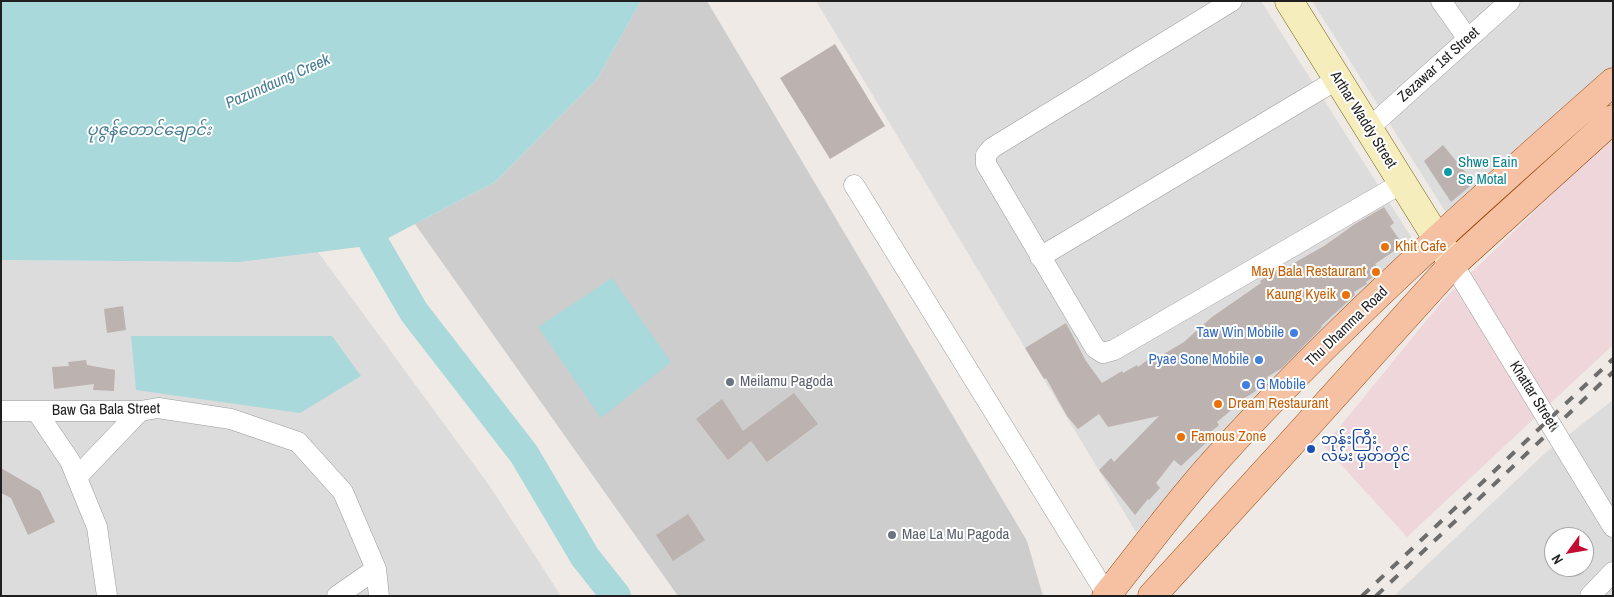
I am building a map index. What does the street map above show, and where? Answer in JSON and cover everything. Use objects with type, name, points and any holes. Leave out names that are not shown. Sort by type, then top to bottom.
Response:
[{"type":"main road","name":"Arthar Waddy Street","points":[[1289,1],[1453,264]]},
{"type":"main road","name":"Thu Dhamma Road","points":[[1106,595],[1214,462],[1278,393],[1436,239],[1613,82]]},
{"type":"main road","points":[[1152,596],[1453,264],[1613,119]]},
{"type":"street","points":[[1232,1],[992,148],[986,155],[986,164],[1096,348],[1103,353],[1114,350],[1402,183]]},
{"type":"street","points":[[1441,1],[1468,39]]},
{"type":"street","name":"Zezawar 1st Street","points":[[1369,128],[1510,1]]},
{"type":"street","points":[[1040,257],[1338,79]]},
{"type":"street","points":[[854,185],[1106,595]]},
{"type":"street","name":"Khattar Street","points":[[1453,264],[1613,527]]},
{"type":"street","name":"Baw Ga Bala Street","points":[[1,411],[140,411],[158,408],[230,419],[298,442],[343,492],[376,570],[379,596]]},
{"type":"street","points":[[77,477],[140,411]]},
{"type":"street","points":[[36,412],[70,461],[77,477],[96,527],[107,596]]},
{"type":"street","points":[[337,596],[376,570]]},
{"type":"street","points":[[1590,596],[1613,572]]},
{"type":"shaded area","name":"Meilamu Pagoda","points":[[641,1],[707,1],[1027,541],[1043,596],[678,596],[415,224],[495,182],[597,79]]},
{"type":"shaded area","points":[[816,1],[1261,1],[1415,243],[1136,532]]},
{"type":"shaded area","points":[[1312,1],[1613,1],[1613,68],[1536,137],[1450,219]]},
{"type":"shaded area","points":[[1610,138],[1613,142],[1613,345],[1407,537],[1324,446],[1444,299]]},
{"type":"shaded area","points":[[318,252],[491,488],[561,596],[1,596],[1,260],[240,262]]},
{"type":"shaded area","points":[[1613,400],[1613,596],[1394,596],[1544,454]]},
{"type":"water","name":"ပုဇွန်တောင်ချောင်း","points":[[1,1],[641,1],[597,79],[495,182],[375,245],[240,262],[1,260]]},
{"type":"water","points":[[612,278],[671,362],[601,418],[538,327]]},
{"type":"water","points":[[131,336],[332,336],[361,376],[300,413],[136,390]]},
{"type":"building","points":[[835,44],[885,126],[830,159],[780,78]]},
{"type":"building","name":"Shwe Eain Se Motal","points":[[1443,145],[1474,183],[1451,202],[1424,161]]},
{"type":"building","points":[[1384,207],[1394,223],[1390,226],[1403,245],[1375,264],[1380,272],[1366,282],[1367,284],[1354,292],[1355,295],[1321,326],[1282,368],[1267,377],[1268,379],[1255,389],[1256,391],[1235,404],[1236,406],[1217,422],[1219,425],[1207,435],[1210,439],[1181,466],[1174,460],[1156,483],[1160,488],[1135,515],[1099,470],[1111,458],[1114,462],[1159,416],[1108,427],[1099,414],[1078,429],[1067,416],[1046,378],[1044,379],[1025,348],[1066,323],[1086,361],[1102,383],[1122,371],[1123,373],[1137,365],[1138,367],[1150,358],[1152,361],[1184,342],[1212,317],[1261,283],[1260,281],[1286,264],[1287,267],[1324,246],[1355,224]]},
{"type":"building","points":[[123,306],[126,330],[107,333],[104,309]]},
{"type":"building","points":[[86,360],[87,365],[115,370],[114,391],[93,390],[94,384],[54,389],[52,367],[69,366],[68,362]]},
{"type":"building","points":[[794,393],[818,424],[767,462],[751,441],[728,460],[696,419],[722,399],[743,431]]},
{"type":"building","points":[[1,468],[40,491],[55,522],[28,535],[11,498],[1,493]]},
{"type":"building","points":[[688,514],[705,540],[673,561],[656,535]]},
{"type":"waterway","points":[[359,208],[375,245],[414,312],[524,454],[585,557],[616,596]]},
{"type":"railway","points":[[1362,596],[1613,359]]},
{"type":"railway","points":[[1376,596],[1613,372]]},
{"type":"place","name":"Shwe Eain Se Motal","points":[[1448,172]]},
{"type":"place","name":"Khit Cafe","points":[[1385,247]]},
{"type":"place","name":"May Bala Restaurant","points":[[1376,272]]},
{"type":"place","name":"Kaung Kyeik","points":[[1346,295]]},
{"type":"place","name":"Taw Win Mobile","points":[[1294,333]]},
{"type":"place","name":"Pyae Sone Mobile","points":[[1259,360]]},
{"type":"place","name":"Meilamu Pagoda","points":[[730,382]]},
{"type":"place","name":"G Mobile","points":[[1246,385]]},
{"type":"place","name":"Dream Restaurant","points":[[1218,404]]},
{"type":"place","name":"Famous Zone","points":[[1181,437]]},
{"type":"place","name":"ဘုန်းကြီး လမ်း မှတ်တိုင်","points":[[1311,449]]},
{"type":"place","name":"Mae La Mu Pagoda","points":[[892,535]]},
{"type":"water label","name":"Pazundaung Creek","points":[[278,82]]}]
